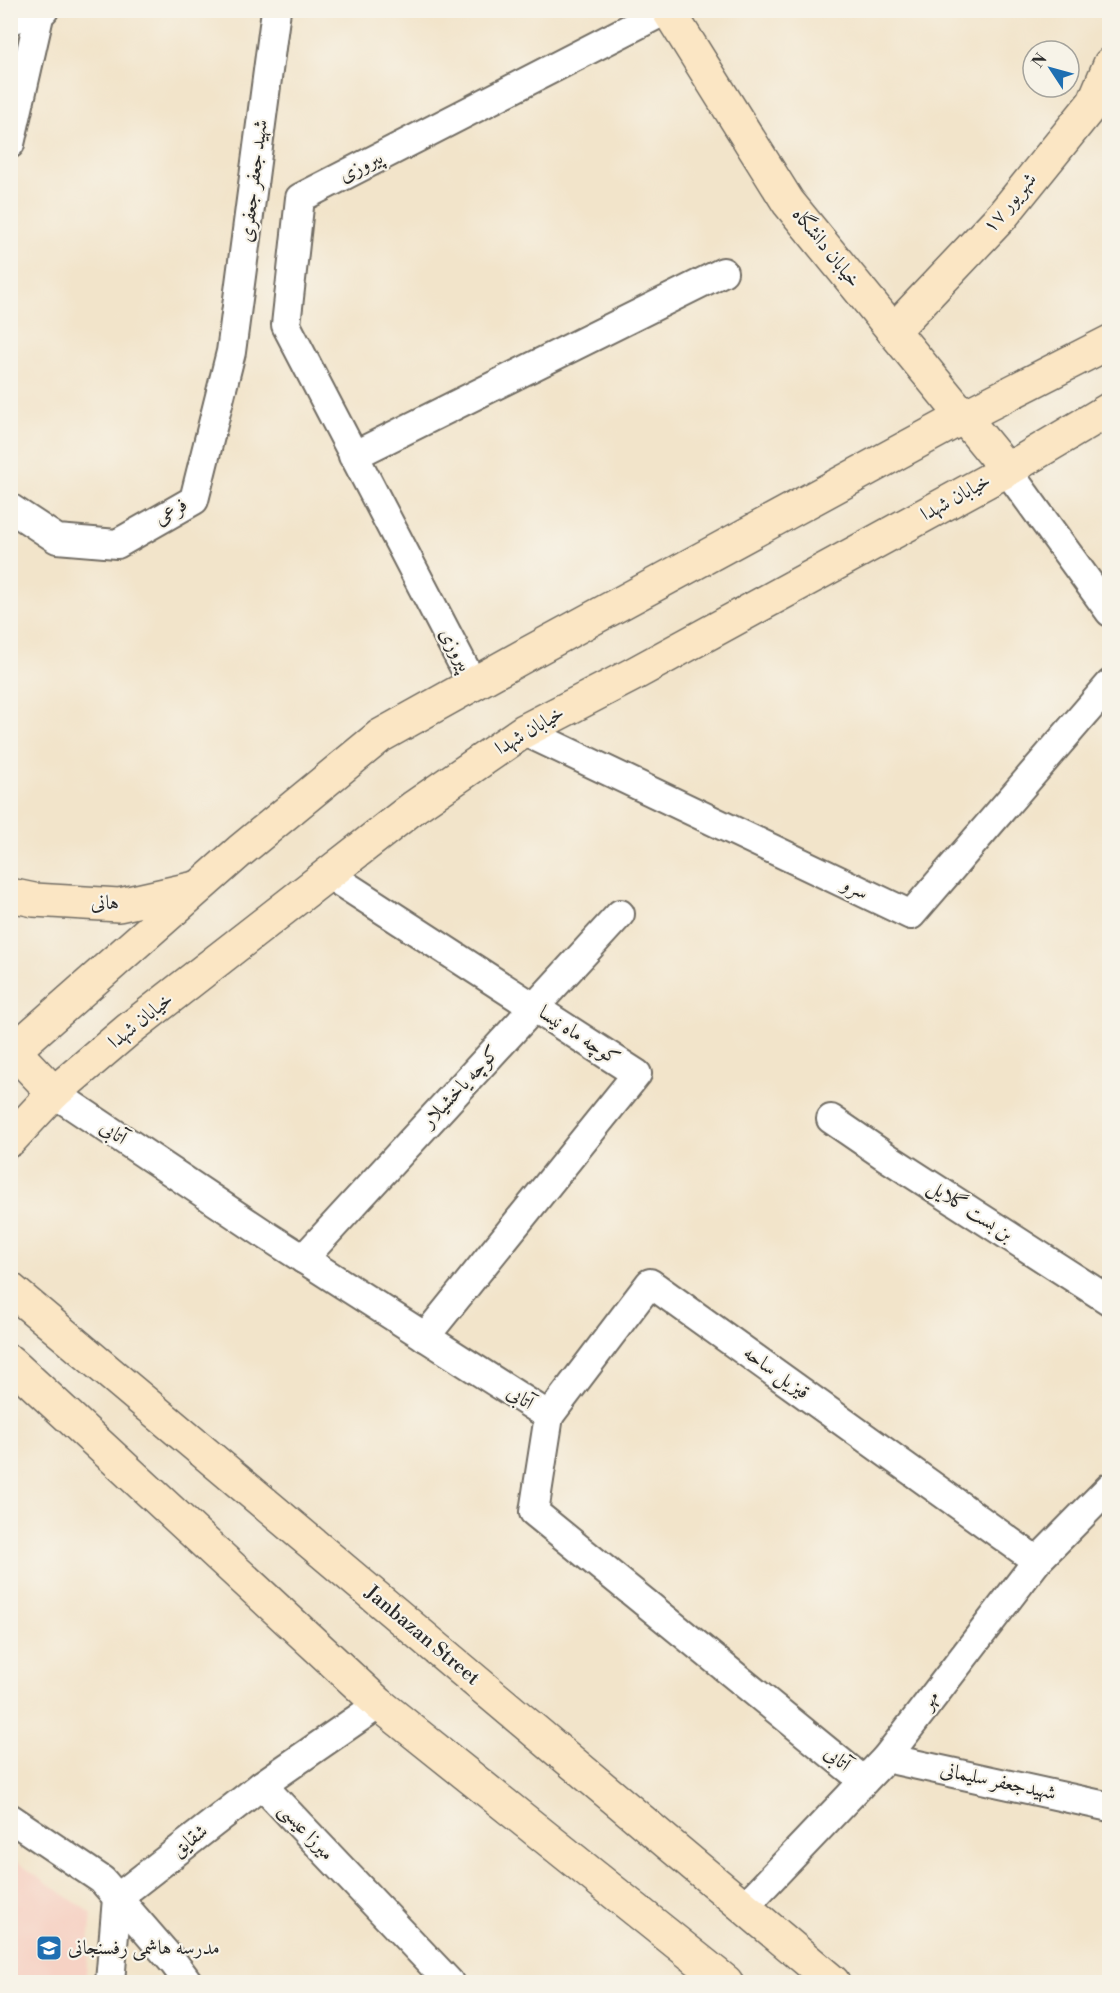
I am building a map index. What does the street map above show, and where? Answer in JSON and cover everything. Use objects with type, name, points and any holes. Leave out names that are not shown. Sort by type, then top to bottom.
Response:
[{"type":"street","name":"شهید جعفر جعفری","points":[[231,352],[276,10]]},
{"type":"street","name":"خیابان دانشگاه","points":[[667,10],[788,202],[1006,470]]},
{"type":"street","name":"پیروزی","points":[[473,684],[286,325],[300,198],[667,10]]},
{"type":"street","points":[[10,20],[42,11],[10,144]]},
{"type":"street","name":"۱۷ شهریور","points":[[893,331],[1009,207],[1094,102],[1110,64]]},
{"type":"street","points":[[353,456],[723,272]]},
{"type":"street","points":[[54,1093],[12,1052],[198,887],[380,736],[963,417],[1110,342]]},
{"type":"street","name":"فرعی","points":[[10,508],[57,538],[117,544],[194,500],[231,352]]},
{"type":"street","name":"خیابان شهدا","points":[[10,1140],[54,1093],[128,1030],[414,807],[524,731],[632,675],[1006,470],[1110,409]]},
{"type":"street","points":[[1006,470],[1110,612]]},
{"type":"street","name":"سرو","points":[[524,731],[911,915],[1110,684]]},
{"type":"street","name":"کوچه ماه نیسا","points":[[328,874],[637,1074],[425,1337]]},
{"type":"street","name":"هانی","points":[[10,896],[34,900],[119,905],[198,887]]},
{"type":"street","name":"کوچه یاخشیلار","points":[[303,1259],[620,914]]},
{"type":"street","name":"آتابی","points":[[54,1093],[303,1259],[549,1416],[534,1512],[864,1781]]},
{"type":"street","name":"بن بست گلایل","points":[[831,1119],[1110,1301]]},
{"type":"street","name":"قیزیل ساحه","points":[[549,1416],[650,1283],[1037,1562]]},
{"type":"street","name":"Janbazan Street","points":[[11,1291],[833,1983]]},
{"type":"street","points":[[10,1362],[379,1704],[726,1983]]},
{"type":"street","name":"مهر","points":[[744,1908],[886,1758],[1037,1562],[1110,1487]]},
{"type":"street","name":"میرزا عیسی","points":[[379,1704],[262,1785],[449,1983]]},
{"type":"street","name":"شهیدجعفر سلیمانی","points":[[886,1758],[1110,1807]]},
{"type":"street","name":"شقایق","points":[[117,1898],[262,1785]]},
{"type":"street","points":[[10,1818],[102,1880],[174,1963],[188,1983]]},
{"type":"street","points":[[110,1983],[117,1898]]},
{"type":"shaded area","name":"مدرسه هاشمی رفسنجانی","points":[[11,1858],[92,1914],[85,1982],[11,1982]]},
{"type":"place","name":"مدرسه هاشمی رفسنجانی","points":[[49,1948]]}]
